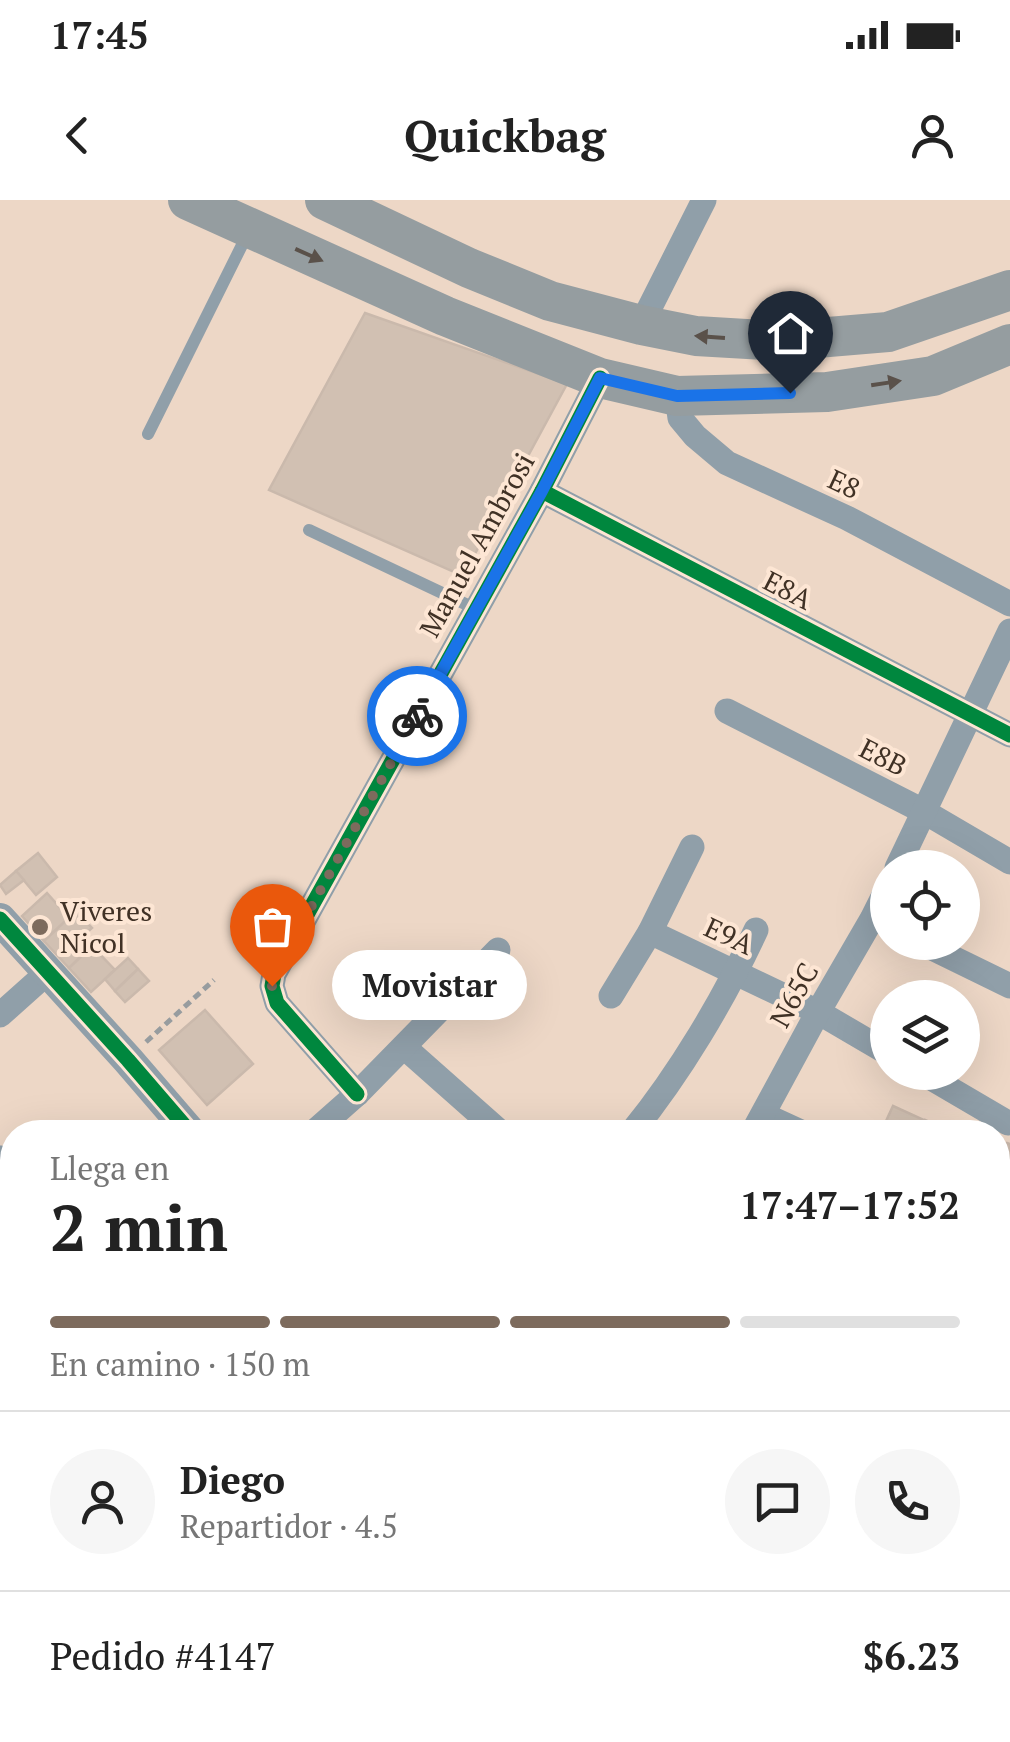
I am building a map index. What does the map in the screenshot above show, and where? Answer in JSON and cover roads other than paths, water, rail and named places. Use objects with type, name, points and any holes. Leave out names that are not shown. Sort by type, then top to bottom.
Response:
[{"type":"main road","points":[[188,200],[445,316],[600,378],[677,396],[828,392],[933,376],[1010,344]]},
{"type":"main road","points":[[326,200],[550,302],[696,336],[781,341],[888,332],[1010,290]]},
{"type":"street","points":[[640,325],[704,200]]},
{"type":"street","name":"Manuel Ambrosi","points":[[357,1094],[277,1003],[272,986],[274,974],[542,491],[600,378]]},
{"type":"street","name":"E8","points":[[677,396],[680,418],[727,463],[848,518],[1010,604]]},
{"type":"street","name":"E8A","points":[[542,491],[1010,734]]},
{"type":"street","points":[[905,850],[1010,631]]},
{"type":"street","name":"E8B","points":[[727,711],[923,812],[1010,862]]},
{"type":"street","points":[[611,996],[650,932],[692,847]]},
{"type":"street","points":[[0,920],[180,1120]]},
{"type":"street","points":[[642,1120],[736,973],[756,930]]},
{"type":"street","name":"E9A","points":[[650,932],[818,1012],[870,1042]]},
{"type":"street","name":"N65C","points":[[761,1120],[818,1012],[870,937]]},
{"type":"street","points":[[328,1120],[498,950]]},
{"type":"street","points":[[957,960],[1010,986]]},
{"type":"street","points":[[0,1015],[47,973]]},
{"type":"street","points":[[404,1048],[486,1120]]},
{"type":"street","points":[[949,1090],[993,1120]]},
{"type":"lane","points":[[148,434],[250,229]]},
{"type":"lane","points":[[309,530],[476,609]]},
{"type":"place","name":"Viveres Nicol","points":[[40,927]]},
{"type":"place","name":"Movistar","points":[[272,986]]}]
